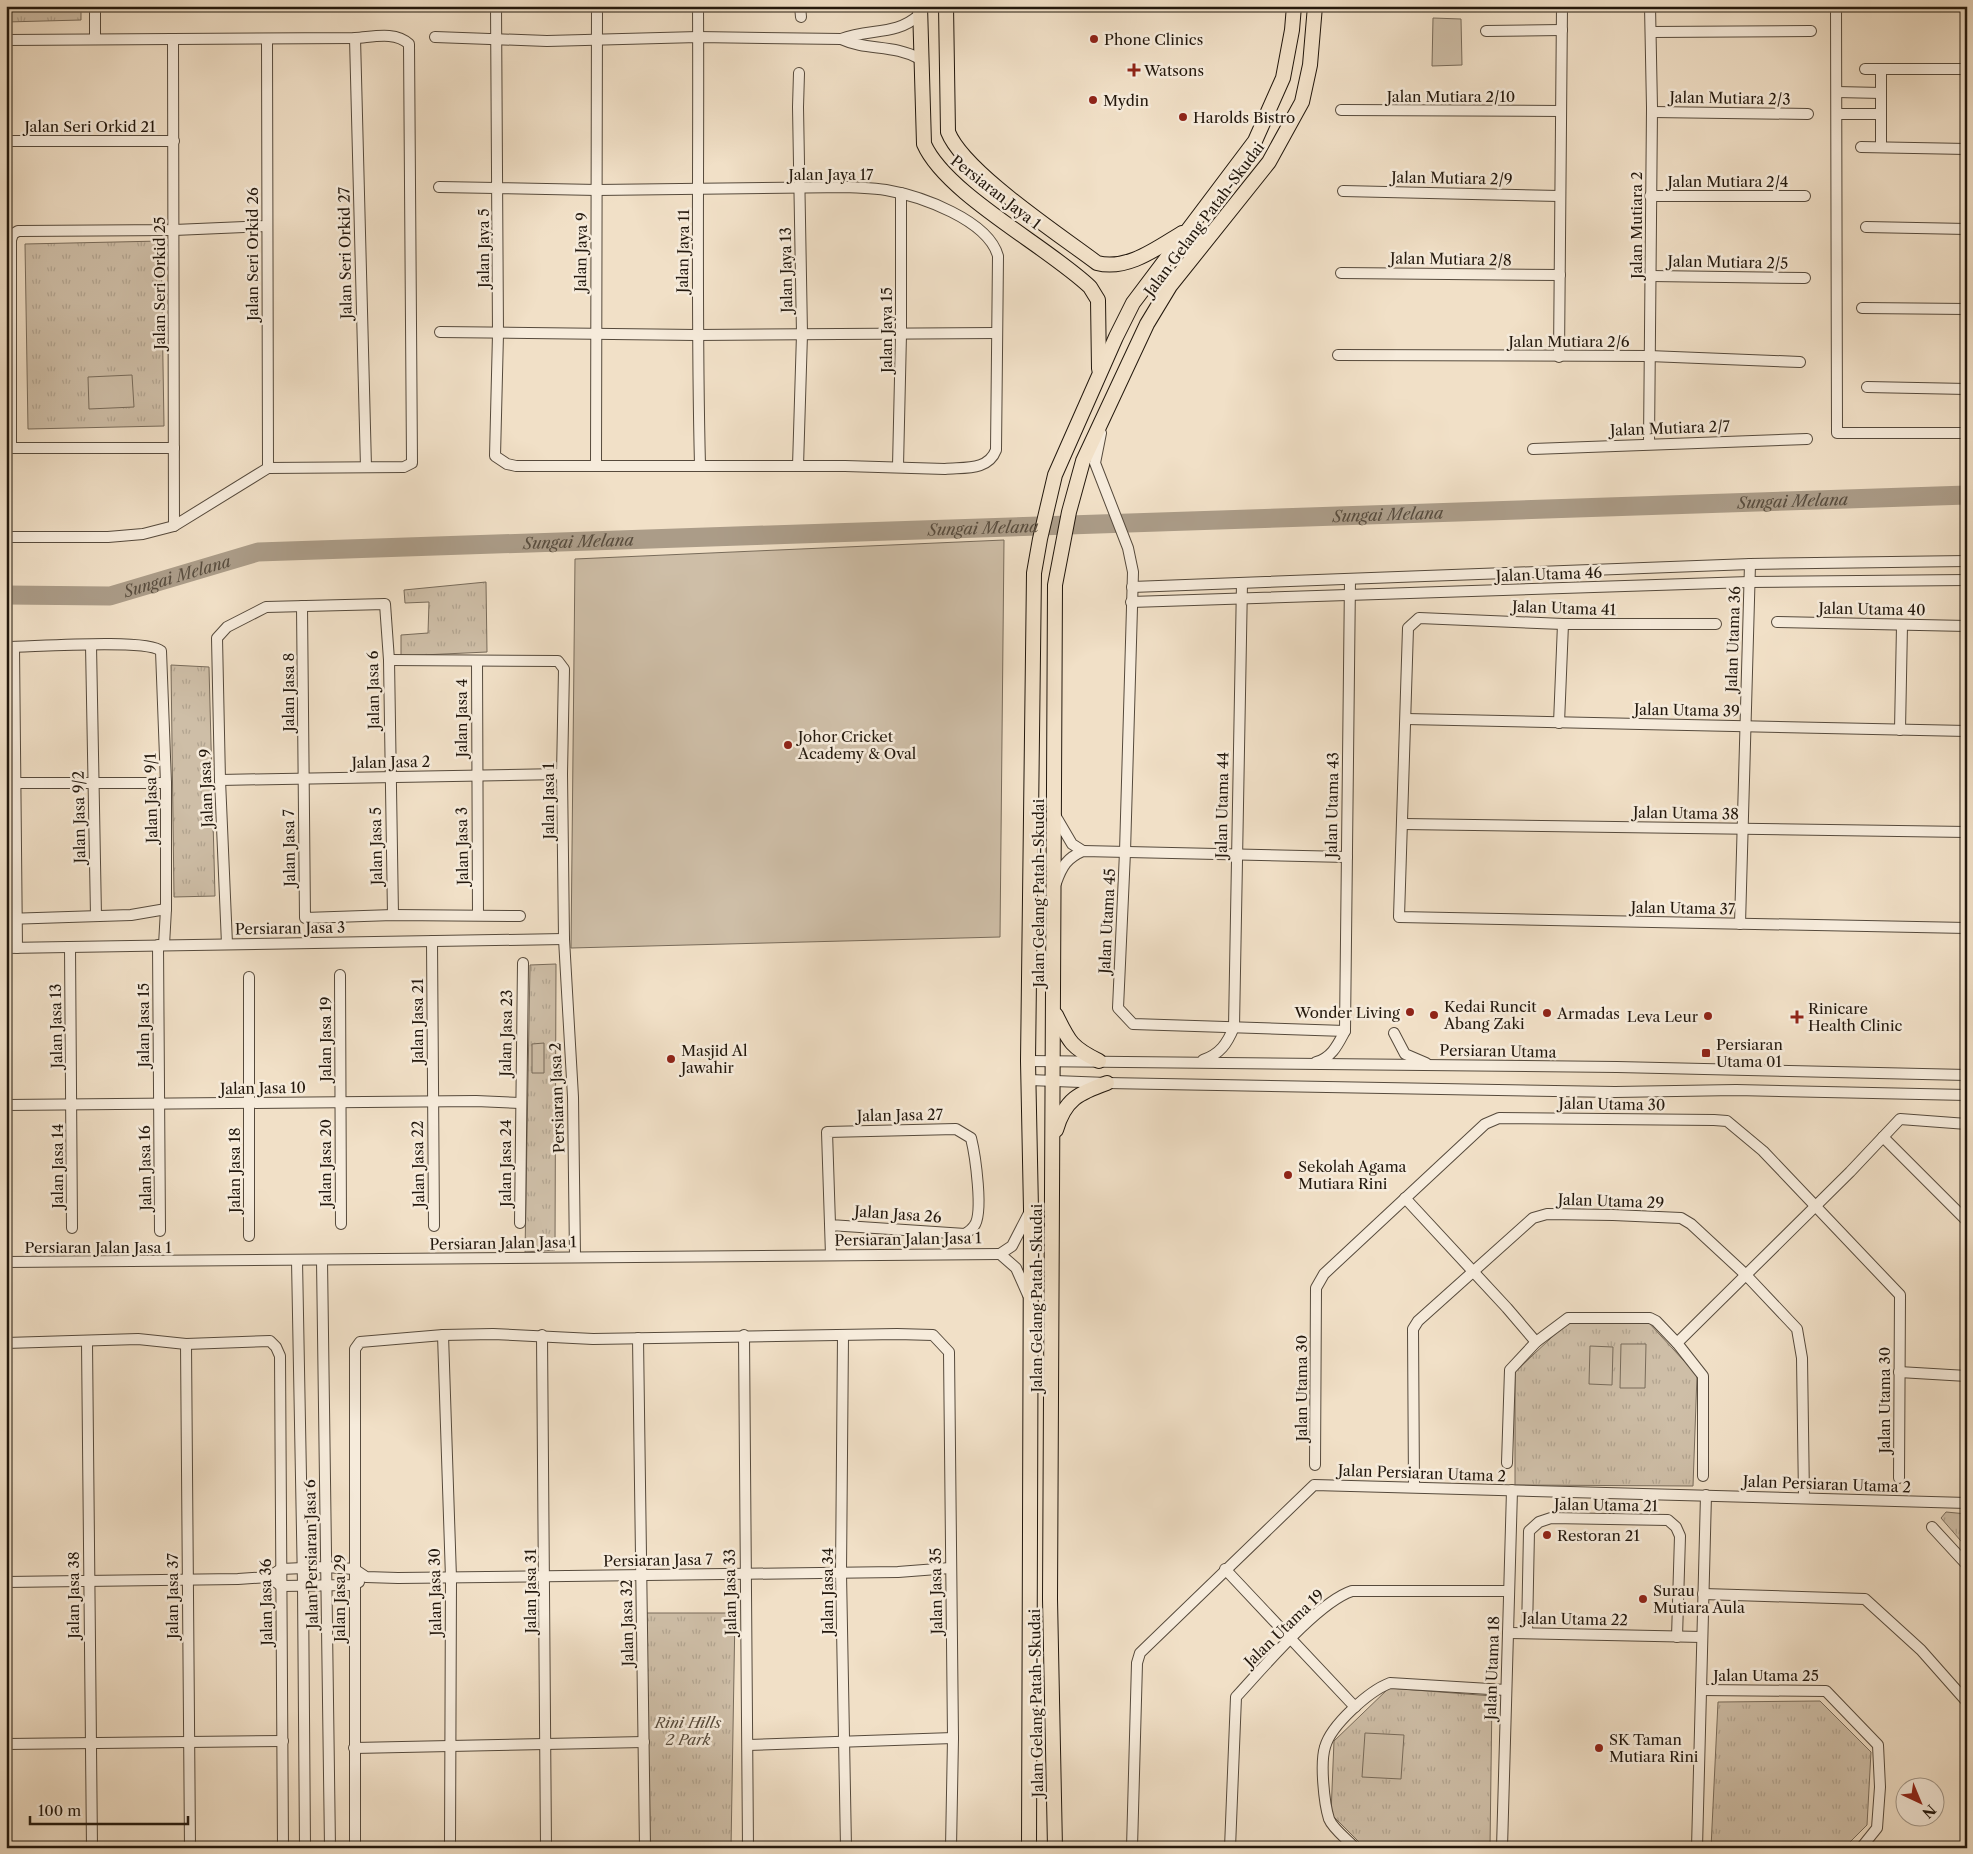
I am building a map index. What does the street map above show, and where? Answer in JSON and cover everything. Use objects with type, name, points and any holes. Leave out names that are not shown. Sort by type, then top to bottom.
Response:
[{"type":"main road","name":"Persiaran Jaya 1","points":[[946,6],[948,132],[952,144],[964,158],[1003,191],[1098,263],[1111,267],[1126,263],[1154,250],[1187,230]]},
{"type":"main road","points":[[1289,6],[1292,30]]},
{"type":"main road","name":"Jalan Gelang Patah-Skudai","points":[[1028,1848],[1031,1210],[1028,1061],[1034,573],[1045,514],[1055,475],[1116,337],[1133,303],[1256,141],[1283,78],[1292,30],[1294,6]]},
{"type":"main road","name":"Jalan Gelang Patah-Skudai","points":[[1056,1848],[1050,1609],[1055,585],[1069,512],[1082,461],[1147,324],[1170,286],[1269,162],[1302,102],[1310,65],[1316,6]]},
{"type":"main road","name":"Persiaran Jaya 1","points":[[920,10],[924,144],[931,159],[986,207],[1090,286],[1098,300],[1098,378]]},
{"type":"main road","points":[[986,207],[997,207],[1003,198],[1003,191]]},
{"type":"main road","points":[[1054,1010],[1067,1038],[1078,1051],[1100,1062]]},
{"type":"main road","points":[[1053,1142],[1066,1107],[1080,1093],[1107,1083]]},
{"type":"street","points":[[95,6],[95,39]]},
{"type":"street","name":"Jalan Jaya 5","points":[[496,6],[498,334],[495,456],[507,464],[516,466],[596,466]]},
{"type":"street","name":"Jalan Jaya 9","points":[[596,466],[597,6]]},
{"type":"street","name":"Jalan Jaya 11","points":[[698,6],[699,188],[696,335],[700,465]]},
{"type":"street","points":[[1559,356],[1562,6]]},
{"type":"street","name":"Jalan Mutiara 2","points":[[1649,443],[1652,112],[1650,6]]},
{"type":"street","points":[[1836,6],[1837,433],[1967,433]]},
{"type":"street","points":[[841,39],[856,33],[903,27],[920,10]]},
{"type":"street","points":[[1486,31],[1562,30]]},
{"type":"street","points":[[1651,32],[1811,31]]},
{"type":"street","points":[[6,40],[395,37],[402,38],[408,44],[412,462],[404,467],[268,468],[174,526],[143,534],[108,537],[6,538]]},
{"type":"street","points":[[435,37],[547,40],[648,40],[698,37],[841,39],[855,45],[900,49],[920,59]]},
{"type":"street","name":"Jalan Seri Orkid 27","points":[[355,38],[366,467]]},
{"type":"street","name":"Jalan Seri Orkid 26","points":[[267,39],[268,468]]},
{"type":"street","name":"Jalan Seri Orkid 25","points":[[173,40],[174,526]]},
{"type":"street","points":[[1864,69],[1967,69]]},
{"type":"street","points":[[1881,69],[1881,147]]},
{"type":"street","name":"Jalan Jaya 13","points":[[798,466],[802,334],[799,73]]},
{"type":"street","points":[[1837,92],[1881,92]]},
{"type":"street","name":"Jalan Mutiara 2/10","points":[[1341,110],[1561,111]]},
{"type":"street","name":"Jalan Mutiara 2/3","points":[[1652,112],[1808,114]]},
{"type":"street","points":[[1836,114],[1881,114]]},
{"type":"street","name":"Jalan Seri Orkid 21","points":[[6,141],[174,141]]},
{"type":"street","points":[[1861,147],[1967,149]]},
{"type":"street","name":"Jalan Jaya 17","points":[[438,187],[597,190],[848,187],[901,193],[950,211],[980,229],[996,247],[998,256],[996,450],[993,458],[981,466],[945,468],[898,466]]},
{"type":"street","name":"Jalan Mutiara 2/9","points":[[1343,191],[1559,196]]},
{"type":"street","name":"Jalan Jaya 15","points":[[898,466],[901,334],[901,193]]},
{"type":"street","name":"Jalan Mutiara 2/4","points":[[1650,196],[1806,196]]},
{"type":"street","points":[[174,448],[9,448],[11,240],[13,234],[18,231],[174,230],[267,226]]},
{"type":"street","points":[[1866,227],[1967,229]]},
{"type":"street","name":"Jalan Mutiara 2/8","points":[[1341,273],[1560,275]]},
{"type":"street","name":"Jalan Mutiara 2/5","points":[[1651,276],[1805,278]]},
{"type":"street","points":[[1862,308],[1967,309]]},
{"type":"street","points":[[440,332],[595,335],[996,333]]},
{"type":"street","name":"Jalan Mutiara 2/6","points":[[1338,355],[1650,356],[1800,362]]},
{"type":"street","points":[[1867,387],[1967,389]]},
{"type":"street","name":"Jalan Utama 45","points":[[1107,409],[1095,463],[1128,548],[1133,572],[1125,852],[1118,1008],[1133,1024],[1345,1031]]},
{"type":"street","name":"Jalan Mutiara 2/7","points":[[1533,449],[1649,443],[1807,439]]},
{"type":"street","points":[[596,466],[645,468],[700,465],[898,466]]},
{"type":"street","name":"Jalan Utama 46","points":[[1132,587],[1750,564],[1967,561]]},
{"type":"street","name":"Jalan Utama 36","points":[[1740,924],[1750,564]]},
{"type":"street","name":"Jalan Utama 43","points":[[1345,1031],[1350,579]]},
{"type":"street","name":"Jalan Utama 46","points":[[1131,602],[1749,582],[1967,580]]},
{"type":"street","name":"Jalan Utama 44","points":[[1234,1028],[1242,583]]},
{"type":"street","name":"Jalan Jasa 6","points":[[302,606],[384,604],[389,660],[389,777]]},
{"type":"street","name":"Jalan Jasa 9","points":[[227,944],[220,780],[217,638],[221,631],[266,607],[302,606]]},
{"type":"street","name":"Jalan Jasa 8","points":[[302,606],[303,779]]},
{"type":"street","name":"Jalan Utama 41","points":[[1406,719],[1408,628],[1419,618],[1563,624],[1716,624]]},
{"type":"street","name":"Jalan Utama 40","points":[[1777,622],[1967,626]]},
{"type":"street","points":[[1559,723],[1563,624]]},
{"type":"street","points":[[1900,730],[1902,625]]},
{"type":"street","points":[[10,647],[91,645]]},
{"type":"street","name":"Jalan Jasa 9/1","points":[[91,645],[156,647],[161,651],[166,783],[166,909],[161,945]]},
{"type":"street","name":"Jalan Jasa 9/2","points":[[91,645],[96,916]]},
{"type":"street","name":"Persiaran Jasa 3","points":[[10,647],[12,948],[564,939]]},
{"type":"street","points":[[389,660],[477,661]]},
{"type":"street","name":"Jalan Jasa 1","points":[[477,661],[558,661],[562,663],[564,669],[562,774],[564,939]]},
{"type":"street","name":"Jalan Jasa 4","points":[[476,776],[477,661]]},
{"type":"street","points":[[1404,824],[1406,719]]},
{"type":"street","name":"Jalan Utama 39","points":[[1406,719],[1967,731]]},
{"type":"street","name":"Jalan Jasa 2","points":[[220,780],[562,774]]},
{"type":"street","name":"Jalan Jasa 3","points":[[476,776],[478,915]]},
{"type":"street","name":"Jalan Jasa 5","points":[[389,777],[393,915]]},
{"type":"street","name":"Jalan Jasa 7","points":[[303,779],[306,918],[393,915]]},
{"type":"street","points":[[11,783],[166,783]]},
{"type":"street","points":[[1055,814],[1072,844],[1083,850],[1347,857]]},
{"type":"street","name":"Jalan Utama 38","points":[[1404,824],[1967,832]]},
{"type":"street","name":"Jalan Utama 37","points":[[1404,824],[1399,918],[1967,928]]},
{"type":"street","points":[[1055,887],[1062,867],[1069,857],[1083,850]]},
{"type":"street","points":[[11,919],[131,915],[166,909]]},
{"type":"street","points":[[393,915],[520,916]]},
{"type":"street","name":"Persiaran Jasa 2","points":[[564,939],[574,1096],[575,1257]]},
{"type":"street","name":"Jalan Jasa 21","points":[[432,941],[432,1102]]},
{"type":"street","name":"Jalan Jasa 15","points":[[159,1104],[161,945]]},
{"type":"street","name":"Jalan Jasa 13","points":[[70,947],[72,1105]]},
{"type":"street","name":"Jalan Jasa 23","points":[[520,1103],[523,963]]},
{"type":"street","name":"Jalan Jasa 19","points":[[340,975],[340,1103]]},
{"type":"street","name":"Jalan Jasa 18","points":[[249,1236],[250,977]]},
{"type":"street","points":[[1192,1062],[1214,1056],[1221,1051],[1228,1042],[1234,1028]]},
{"type":"street","points":[[1305,1064],[1320,1061],[1328,1056],[1336,1049],[1345,1031]]},
{"type":"street","points":[[1394,1033],[1405,1054],[1431,1065]]},
{"type":"street","name":"Persiaran Utama","points":[[1028,1061],[1431,1065],[1967,1075]]},
{"type":"street","points":[[1029,1080],[1615,1092],[1736,1090],[1967,1095]]},
{"type":"street","name":"Jalan Jasa 22","points":[[432,1102],[434,1226]]},
{"type":"street","name":"Jalan Jasa 20","points":[[340,1103],[341,1224]]},
{"type":"street","name":"Jalan Jasa 10","points":[[6,1105],[520,1103]]},
{"type":"street","name":"Jalan Jasa 24","points":[[520,1103],[520,1223]]},
{"type":"street","name":"Jalan Jasa 16","points":[[159,1104],[160,1231]]},
{"type":"street","name":"Jalan Jasa 14","points":[[72,1105],[72,1228]]},
{"type":"street","name":"Jalan Utama 30","points":[[1316,1464],[1316,1288],[1324,1274],[1485,1124],[1499,1118],[1714,1120],[1727,1121],[1745,1134],[1900,1295],[1899,1478]]},
{"type":"street","points":[[1677,1342],[1816,1206],[1900,1119],[1967,1124]]},
{"type":"street","name":"Jalan Jasa 27","points":[[830,1225],[827,1132],[956,1129],[971,1138],[977,1158],[978,1217],[974,1226],[965,1234]]},
{"type":"street","points":[[1883,1137],[1967,1221]]},
{"type":"street","points":[[1405,1198],[1536,1342]]},
{"type":"street","points":[[1030,1301],[1024,1283],[1016,1268],[1000,1254],[1012,1246],[1031,1210]]},
{"type":"street","name":"Jalan Utama 29","points":[[1414,1487],[1413,1330],[1418,1321],[1533,1218],[1547,1214],[1681,1218],[1691,1224],[1746,1275],[1797,1329],[1802,1358],[1804,1498]]},
{"type":"street","points":[[830,1225],[831,1255]]},
{"type":"street","name":"Jalan Jasa 26","points":[[830,1225],[965,1234]]},
{"type":"street","name":"Persiaran Jalan Jasa 1","points":[[6,1262],[1000,1254]]},
{"type":"street","name":"Jalan Persiaran Jasa 6","points":[[296,1260],[303,1586],[305,1848]]},
{"type":"street","name":"Jalan Persiaran Jasa 6","points":[[322,1260],[330,1848]]},
{"type":"street","points":[[1506,1463],[1510,1370],[1536,1342],[1572,1316],[1650,1318],[1656,1320],[1677,1342],[1703,1376],[1703,1476]]},
{"type":"street","points":[[443,1335],[542,1335],[638,1338],[843,1335]]},
{"type":"street","name":"Jalan Jasa 29","points":[[355,1848],[355,1349],[362,1340],[443,1335]]},
{"type":"street","name":"Jalan Jasa 30","points":[[443,1335],[450,1578],[450,1848]]},
{"type":"street","name":"Jalan Jasa 31","points":[[542,1335],[546,1576],[544,1742],[546,1848]]},
{"type":"street","name":"Jalan Jasa 33","points":[[744,1335],[744,1574],[748,1745],[748,1848]]},
{"type":"street","name":"Jalan Jasa 35","points":[[843,1335],[933,1335],[938,1338],[949,1352],[953,1738],[951,1848]]},
{"type":"street","name":"Jalan Jasa 34","points":[[843,1335],[841,1573],[846,1848]]},
{"type":"street","name":"Jalan Jasa 32","points":[[638,1338],[646,1848]]},
{"type":"street","points":[[6,1343],[138,1339],[186,1344]]},
{"type":"street","name":"Jalan Jasa 36","points":[[186,1344],[270,1341],[276,1347],[280,1356],[283,1848]]},
{"type":"street","name":"Jalan Jasa 38","points":[[87,1342],[92,1848]]},
{"type":"street","name":"Jalan Jasa 37","points":[[186,1344],[190,1848]]},
{"type":"street","points":[[1899,1372],[1967,1376]]},
{"type":"street","name":"Jalan Persiaran Utama 2","points":[[1132,1848],[1137,1663],[1140,1652],[1314,1485],[1967,1503]]},
{"type":"street","name":"Jalan Utama 18","points":[[1502,1848],[1512,1490]]},
{"type":"street","points":[[1697,1848],[1706,1495]]},
{"type":"street","name":"Jalan Utama 21","points":[[1527,1633],[1530,1531],[1539,1522],[1550,1518],[1668,1520],[1676,1527],[1680,1536],[1677,1637]]},
{"type":"street","points":[[1932,1527],[1967,1565]]},
{"type":"street","points":[[6,1582],[88,1582],[269,1577],[281,1569],[326,1567],[354,1569],[366,1577],[354,1585],[326,1586],[281,1586],[269,1577]]},
{"type":"street","name":"Persiaran Jasa 7","points":[[366,1577],[450,1578],[841,1573],[950,1568]]},
{"type":"street","points":[[1225,1569],[1355,1706]]},
{"type":"street","name":"Jalan Utama 19","points":[[1230,1848],[1236,1697],[1290,1639],[1341,1595],[1352,1591],[1509,1591]]},
{"type":"street","points":[[1703,1594],[1865,1599],[1921,1650],[1967,1702]]},
{"type":"street","name":"Jalan Utama 22","points":[[1508,1633],[1702,1637]]},
{"type":"street","points":[[1352,1847],[1330,1821],[1323,1776],[1324,1749],[1327,1740],[1355,1706],[1378,1688],[1390,1684],[1506,1690]]},
{"type":"street","name":"Jalan Utama 25","points":[[1701,1690],[1826,1691],[1878,1745],[1880,1787],[1877,1828],[1861,1848]]},
{"type":"street","points":[[748,1745],[844,1740],[953,1738]]},
{"type":"street","points":[[6,1744],[283,1741]]},
{"type":"street","points":[[354,1748],[544,1742],[644,1742]]},
{"type":"green space","points":[[6,6],[81,6],[81,20],[6,22]]},
{"type":"green space","points":[[1433,18],[1461,19],[1462,65],[1432,66]]},
{"type":"green space","points":[[161,241],[164,426],[28,429],[25,244]]},
{"type":"green space","points":[[132,375],[134,407],[89,409],[88,377]]},
{"type":"green space","name":"Johor Cricket Academy & Oval","points":[[1004,540],[1000,937],[571,948],[575,559]]},
{"type":"green space","points":[[486,582],[487,652],[401,656],[401,635],[428,633],[429,602],[405,603],[404,590]]},
{"type":"green space","points":[[171,665],[209,667],[215,896],[174,897]]},
{"type":"green space","points":[[556,964],[555,1250],[525,1252],[530,965]]},
{"type":"green space","points":[[544,1043],[544,1073],[532,1073],[532,1044]]},
{"type":"green space","points":[[1569,1321],[1649,1323],[1697,1375],[1693,1486],[1515,1485],[1515,1372]]},
{"type":"green space","points":[[1621,1344],[1646,1344],[1645,1388],[1620,1388]]},
{"type":"green space","points":[[1590,1346],[1613,1347],[1612,1385],[1589,1384]]},
{"type":"green space","points":[[1946,1512],[1967,1514],[1967,1548],[1941,1518]]},
{"type":"green space","name":"Rini Hills 2 Park","points":[[644,1613],[735,1613],[731,1848],[643,1848]]},
{"type":"green space","points":[[1389,1688],[1492,1696],[1490,1848],[1365,1848],[1331,1814],[1334,1741]]},
{"type":"green space","points":[[1820,1701],[1871,1752],[1867,1825],[1844,1848],[1711,1848],[1718,1702]]},
{"type":"green space","points":[[1365,1733],[1404,1735],[1401,1779],[1362,1777]]},
{"type":"waterway","name":"Sungai Melana","points":[[6,595],[110,596],[258,552],[1967,495]]},
{"type":"place","name":"Phone Clinics","points":[[1094,39]]},
{"type":"place","name":"Watsons","points":[[1134,70]]},
{"type":"place","name":"Mydin","points":[[1093,100]]},
{"type":"place","name":"Harolds Bistro","points":[[1183,117]]},
{"type":"place","name":"Johor Cricket Academy & Oval","points":[[788,745]]},
{"type":"place","name":"Wonder Living","points":[[1410,1012]]},
{"type":"place","name":"Armadas","points":[[1547,1013]]},
{"type":"place","name":"Kedai Runcit Abang Zaki","points":[[1434,1015]]},
{"type":"place","name":"Leva Leur","points":[[1708,1016]]},
{"type":"place","name":"Rinicare Health Clinic","points":[[1797,1017]]},
{"type":"place","name":"Persiaran Utama 01","points":[[1706,1053]]},
{"type":"place","name":"Masjid Al Jawahir","points":[[671,1059]]},
{"type":"place","name":"Sekolah Agama Mutiara Rini","points":[[1288,1175]]},
{"type":"place","name":"Restoran 21","points":[[1547,1535]]},
{"type":"place","name":"Surau Mutiara Aula","points":[[1643,1599]]},
{"type":"place","name":"SK Taman Mutiara Rini","points":[[1599,1748]]}]
